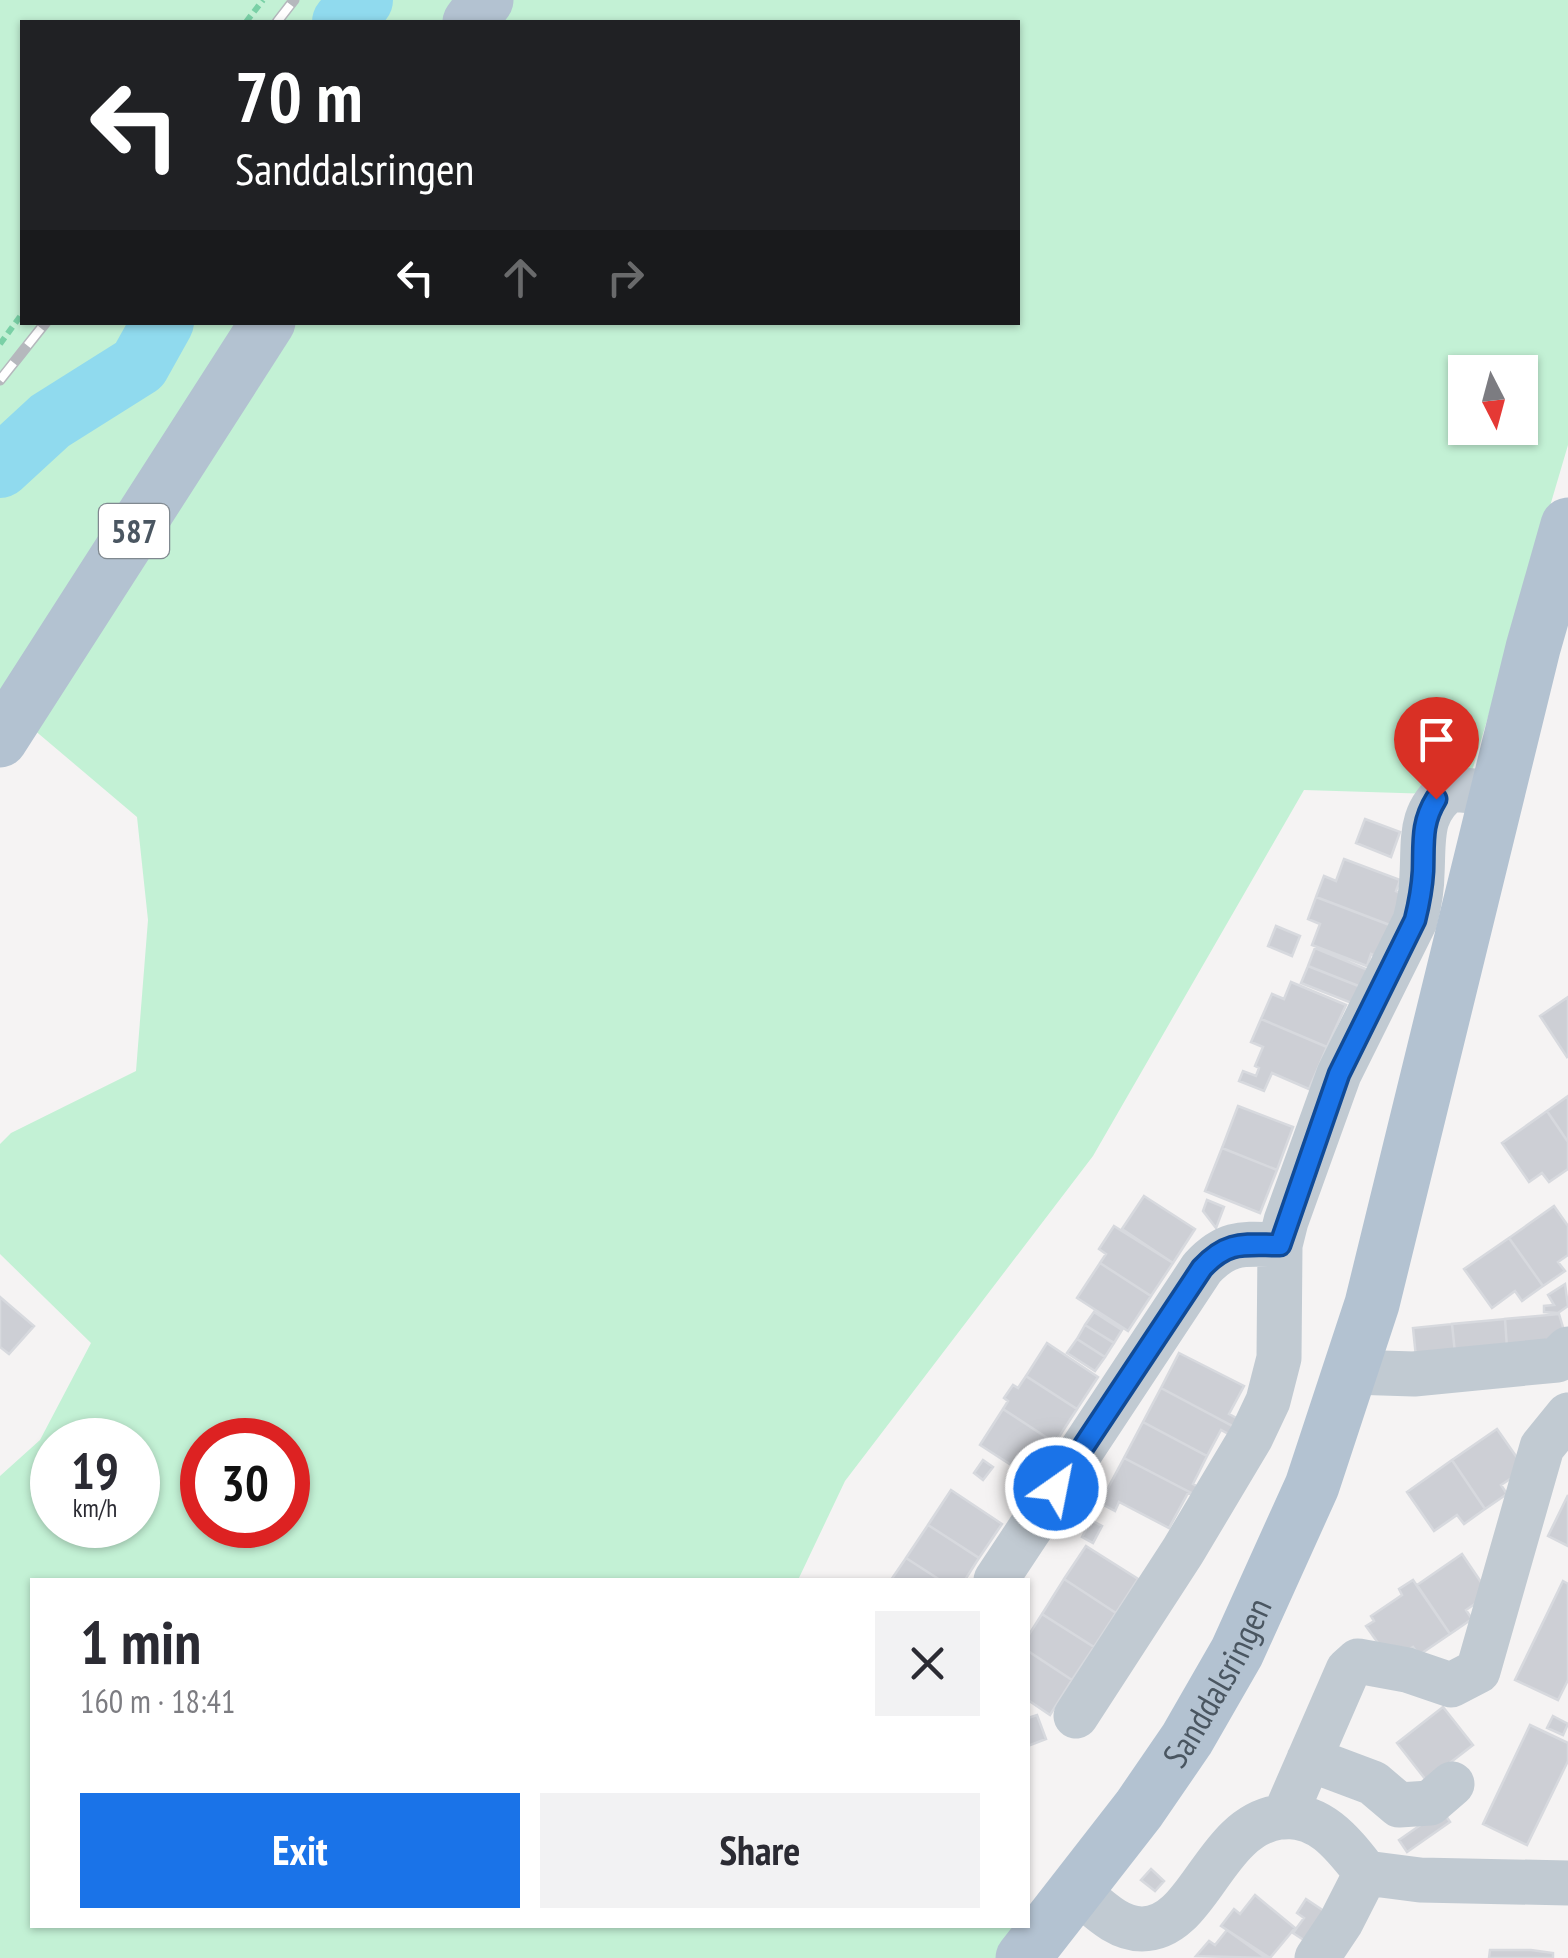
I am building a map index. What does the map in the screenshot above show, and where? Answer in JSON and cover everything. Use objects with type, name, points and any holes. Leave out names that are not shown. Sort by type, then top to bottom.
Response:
[{"type":"main road","name":"587","points":[[0,740],[266,325]]},
{"type":"main road","name":"Sanddalsringen","points":[[1023,1958],[1077,1891],[1187,1739],[1237,1652],[1312,1486],[1372,1304],[1497,793],[1563,557]]},
{"type":"street","points":[[1076,1716],[1251,1437],[1268,1400],[1282,1329],[1280,1245],[1339,1074],[1415,920],[1421,893],[1426,815],[1436,799],[1450,789],[1497,793]]},
{"type":"street","points":[[997,1578],[1202,1268],[1218,1251],[1237,1244],[1280,1245]]},
{"type":"street","points":[[1351,1372],[1414,1374],[1557,1360],[1568,1349]]},
{"type":"street","points":[[1284,1817],[1348,1670],[1358,1661],[1407,1670],[1452,1685],[1478,1671],[1542,1448],[1568,1415]]},
{"type":"street","points":[[1308,1759],[1373,1783],[1400,1805],[1430,1803],[1452,1784]]},
{"type":"street","points":[[1077,1891],[1127,1927],[1145,1929],[1166,1924],[1198,1889],[1234,1839],[1257,1825],[1284,1817],[1329,1830],[1366,1872],[1420,1880],[1568,1884]]},
{"type":"street","points":[[1318,1958],[1366,1872]]},
{"type":"path","points":[[248,20],[263,0]]},
{"type":"path","points":[[0,344],[20,317]]},
{"type":"green space","points":[[0,0],[1568,0],[1568,445],[1465,795],[1304,790],[1093,1156],[845,1481],[799,1578],[30,1578],[30,1928],[1016,1931],[997,1958],[0,1958],[0,1476],[30,1449],[30,1548],[160,1548],[160,1418],[52,1418],[91,1343],[0,1254],[0,1144],[11,1133],[136,1071],[148,920],[137,817],[0,701]]},
{"type":"building","points":[[1365,819],[1400,832],[1391,857],[1356,843]]},
{"type":"building","points":[[1344,859],[1400,880],[1396,891],[1407,896],[1395,927],[1316,897],[1324,876],[1336,881]]},
{"type":"building","points":[[1316,897],[1395,927],[1383,959],[1371,954],[1367,966],[1312,945],[1320,924],[1308,919]]},
{"type":"building","points":[[1276,926],[1300,936],[1292,956],[1268,946]]},
{"type":"building","points":[[1315,948],[1368,970],[1361,987],[1308,966]]},
{"type":"building","points":[[1308,966],[1361,987],[1354,1004],[1301,983]]},
{"type":"building","points":[[1291,982],[1346,1005],[1327,1047],[1261,1019],[1272,994],[1284,999]]},
{"type":"building","points":[[1568,997],[1568,1056],[1567,1057],[1540,1016]]},
{"type":"building","points":[[1261,1019],[1327,1047],[1309,1089],[1272,1073],[1264,1091],[1239,1081],[1243,1071],[1256,1076],[1259,1068],[1255,1066],[1263,1047],[1251,1042]]},
{"type":"building","points":[[1568,1096],[1568,1142],[1547,1111]]},
{"type":"building","points":[[1238,1106],[1293,1127],[1277,1170],[1222,1148]]},
{"type":"building","points":[[1547,1111],[1568,1142],[1568,1169],[1549,1182],[1542,1173],[1529,1182],[1502,1143]]},
{"type":"building","points":[[1222,1148],[1277,1170],[1260,1213],[1205,1191]]},
{"type":"building","points":[[1144,1196],[1195,1229],[1173,1263],[1122,1229]]},
{"type":"building","points":[[1207,1200],[1224,1207],[1216,1228],[1203,1211]]},
{"type":"building","points":[[1554,1206],[1568,1226],[1568,1255],[1558,1262],[1565,1271],[1543,1286],[1509,1238]]},
{"type":"building","points":[[1114,1226],[1173,1263],[1151,1296],[1100,1263],[1106,1254],[1099,1249]]},
{"type":"building","points":[[1509,1238],[1543,1286],[1522,1301],[1515,1291],[1492,1308],[1464,1269]]},
{"type":"building","points":[[1100,1263],[1151,1296],[1128,1331],[1077,1298]]},
{"type":"building","points":[[1565,1284],[1568,1306],[1558,1313],[1544,1312],[1544,1306],[1554,1305],[1548,1295]]},
{"type":"building","points":[[0,1297],[34,1326],[9,1354],[0,1347]]},
{"type":"building","points":[[1094,1312],[1122,1330],[1114,1343],[1085,1325]]},
{"type":"building","points":[[1559,1314],[1565,1334],[1562,1343],[1507,1348],[1505,1319]]},
{"type":"building","points":[[1505,1319],[1507,1348],[1455,1353],[1452,1324]]},
{"type":"building","points":[[1452,1324],[1455,1353],[1416,1357],[1413,1328]]},
{"type":"building","points":[[1085,1325],[1114,1343],[1105,1357],[1077,1339]]},
{"type":"building","points":[[1077,1339],[1105,1357],[1095,1371],[1067,1353]]},
{"type":"building","points":[[1047,1343],[1098,1377],[1077,1409],[1026,1376]]},
{"type":"building","points":[[1179,1353],[1244,1386],[1229,1414],[1244,1422],[1240,1430],[1161,1388]]},
{"type":"building","points":[[1026,1376],[1077,1409],[1055,1443],[1003,1409],[1008,1401],[1004,1398],[1013,1385],[1018,1388]]},
{"type":"building","points":[[1161,1388],[1240,1430],[1236,1438],[1221,1430],[1207,1456],[1143,1422]]},
{"type":"building","points":[[1003,1409],[1055,1443],[1031,1478],[980,1445]]},
{"type":"building","points":[[1143,1422],[1207,1456],[1193,1484],[1206,1491],[1203,1499],[1124,1458]]},
{"type":"building","points":[[1497,1429],[1525,1469],[1501,1485],[1507,1494],[1485,1509],[1452,1460]]},
{"type":"building","points":[[1124,1458],[1203,1499],[1188,1493],[1169,1528],[1119,1502],[1115,1511],[1100,1503]]},
{"type":"building","points":[[983,1460],[993,1467],[983,1480],[974,1473]]},
{"type":"building","points":[[1452,1460],[1485,1509],[1464,1524],[1457,1515],[1434,1531],[1407,1492]]},
{"type":"building","points":[[951,1490],[1002,1524],[979,1558],[928,1525]]},
{"type":"building","points":[[1568,1495],[1568,1546],[1548,1536]]},
{"type":"building","points":[[1091,1520],[1102,1526],[1093,1543],[1082,1537]]},
{"type":"building","points":[[928,1525],[979,1558],[966,1578],[937,1578],[906,1558]]},
{"type":"building","points":[[1086,1546],[1138,1579],[1116,1613],[1064,1579]]},
{"type":"building","points":[[1462,1554],[1489,1594],[1466,1610],[1472,1619],[1450,1634],[1417,1585]]},
{"type":"building","points":[[906,1558],[937,1578],[892,1578]]},
{"type":"building","points":[[1064,1579],[1116,1613],[1094,1647],[1042,1614]]},
{"type":"building","points":[[1413,1580],[1450,1634],[1419,1655],[1413,1647],[1399,1656],[1383,1650],[1366,1626],[1374,1621],[1371,1616],[1402,1595],[1399,1589]]},
{"type":"building","points":[[1563,1581],[1568,1584],[1568,1680],[1558,1700],[1515,1680]]},
{"type":"building","points":[[1042,1614],[1094,1647],[1072,1680],[1030,1652],[1030,1633]]},
{"type":"building","points":[[1030,1652],[1072,1680],[1050,1715],[1030,1701]]},
{"type":"building","points":[[1443,1707],[1473,1745],[1451,1762],[1458,1771],[1433,1789],[1397,1743]]},
{"type":"building","points":[[1037,1715],[1046,1739],[1030,1745],[1030,1717]]},
{"type":"building","points":[[1553,1716],[1568,1724],[1563,1735],[1547,1728]]},
{"type":"building","points":[[1530,1725],[1568,1743],[1568,1761],[1527,1845],[1483,1824]]},
{"type":"building","points":[[1442,1810],[1450,1822],[1407,1852],[1399,1840]]},
{"type":"building","points":[[1151,1869],[1164,1881],[1155,1891],[1141,1880]]},
{"type":"building","points":[[1255,1895],[1295,1928],[1270,1958],[1221,1926],[1234,1909],[1240,1914]]},
{"type":"building","points":[[1306,1899],[1333,1917],[1313,1946],[1293,1933],[1304,1918],[1297,1913]]},
{"type":"building","points":[[1227,1930],[1266,1958],[1196,1956],[1209,1941],[1215,1945]]},
{"type":"building","points":[[1490,1950],[1531,1950],[1553,1953],[1553,1958],[1489,1958]]},
{"type":"waterway","points":[[345,20],[362,0]]},
{"type":"waterway","points":[[0,467],[50,421],[139,365],[161,325]]},
{"type":"railway","points":[[279,20],[294,0]]},
{"type":"railway","points":[[0,380],[44,325]]},
{"type":"route","points":[[1056,1488],[1202,1268],[1218,1251],[1237,1244],[1280,1245],[1339,1074],[1415,920],[1423,870],[1422,831],[1436,799]]}]
